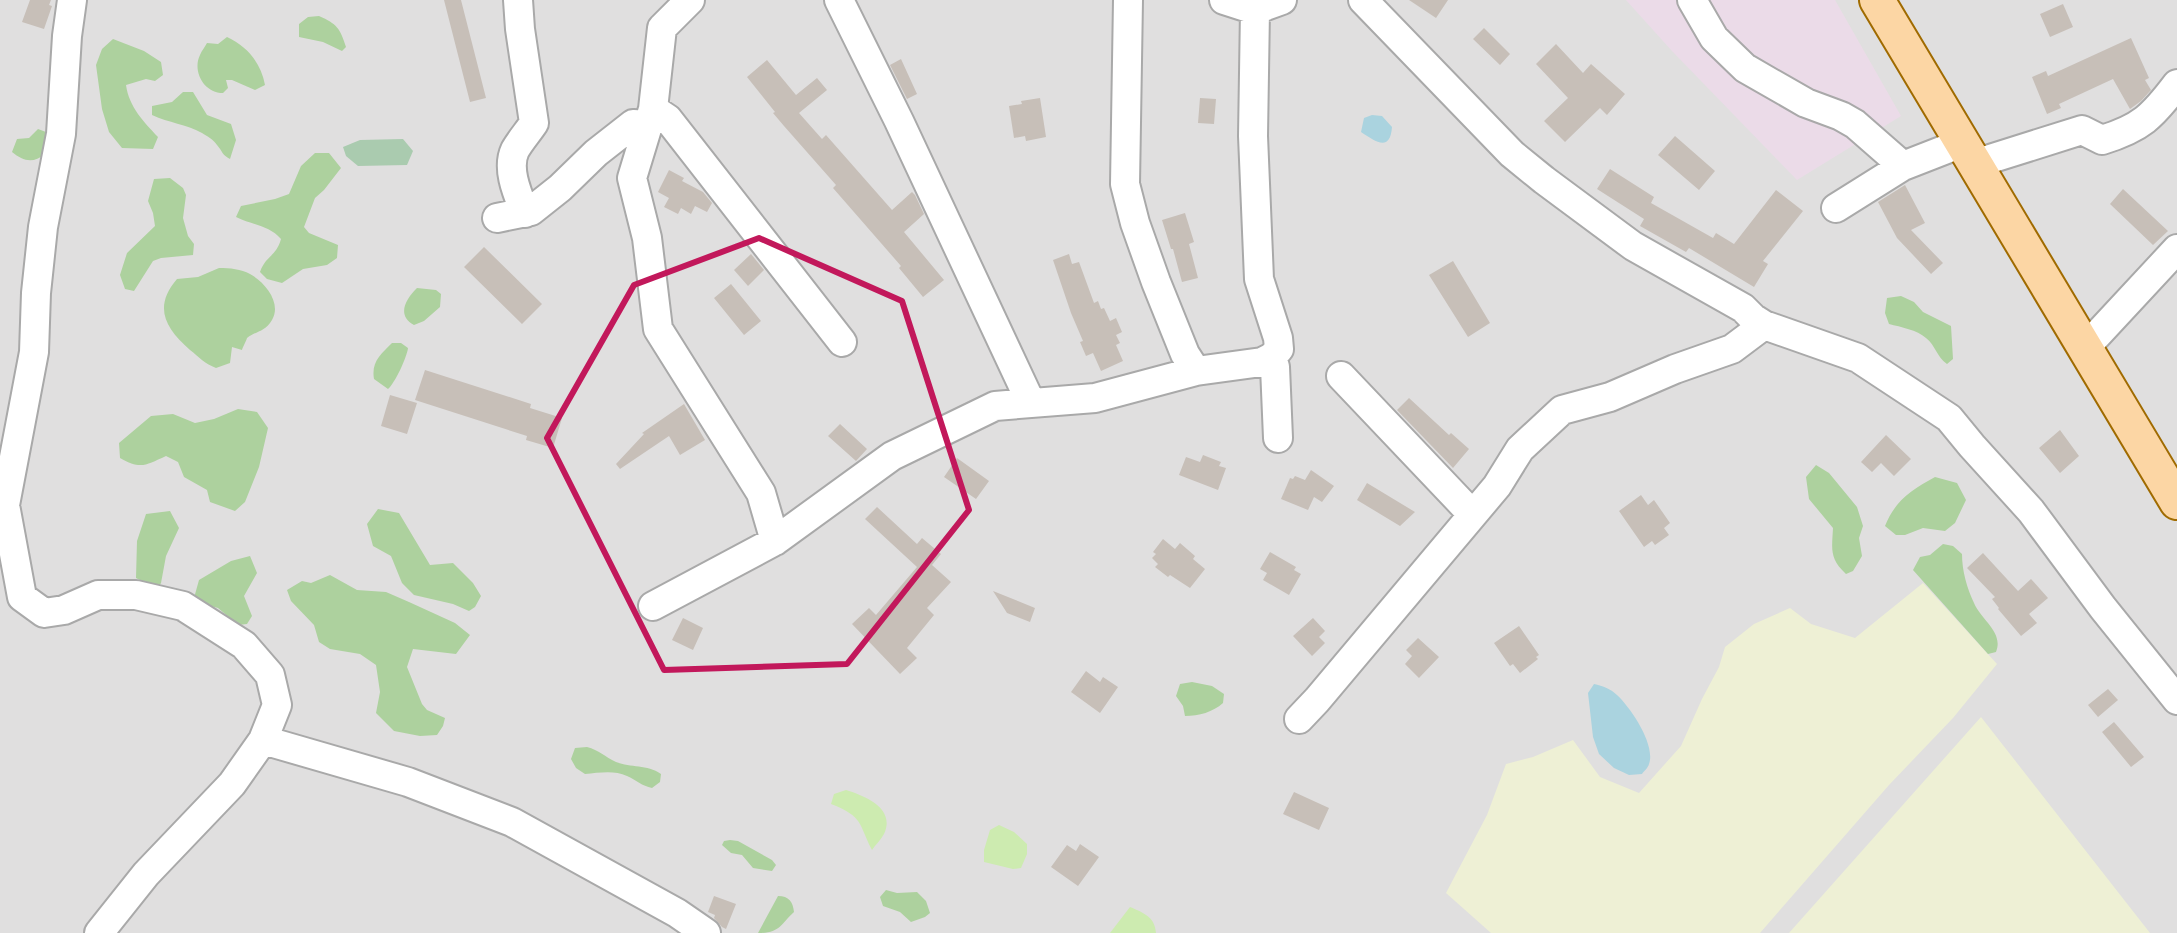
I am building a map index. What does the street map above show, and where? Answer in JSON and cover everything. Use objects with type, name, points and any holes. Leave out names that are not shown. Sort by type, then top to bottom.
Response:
[{"type":"main road","points":[[1877,0],[2177,502]]},
{"type":"street","points":[[72,0],[61,134],[43,227],[34,352],[3,505],[22,597],[44,613],[64,610],[98,595],[136,595],[183,606],[244,645],[270,675],[277,705],[263,740],[232,784],[146,874],[99,933]]},
{"type":"street","points":[[518,0],[534,123],[514,151],[512,164],[515,187],[525,213]]},
{"type":"street","points":[[690,0],[662,28],[651,117],[632,178],[647,238],[658,329],[761,493],[775,541]]},
{"type":"street","points":[[839,0],[1031,403]]},
{"type":"street","points":[[1128,0],[1125,184],[1156,282],[1185,354],[1196,371]]},
{"type":"street","points":[[1224,0],[1255,10],[1282,0]]},
{"type":"street","points":[[1363,0],[1512,154],[1633,246],[1743,308],[1764,325],[1858,358],[1949,418],[2031,511],[2177,700]]},
{"type":"street","points":[[1692,0],[1714,38],[1745,68],[1806,103],[1855,124],[1903,166]]},
{"type":"street","points":[[653,606],[775,541],[892,456],[995,406],[1095,398],[1196,371],[1262,362],[1272,357],[1279,349],[1278,338],[1259,279],[1253,136],[1255,10]]},
{"type":"street","points":[[1836,208],[1903,166],[2082,130],[2102,140],[2129,131],[2156,112],[2177,84]]},
{"type":"street","points":[[497,218],[531,211],[633,124],[651,117],[668,119],[842,342]]},
{"type":"street","points":[[2085,348],[2177,249]]},
{"type":"street","points":[[1299,719],[1497,486],[1520,449],[1562,410],[1610,397],[1732,349],[1764,325]]},
{"type":"street","points":[[1272,357],[1278,438]]},
{"type":"street","points":[[1341,376],[1472,514]]},
{"type":"street","points":[[263,740],[408,782],[512,822],[677,913],[706,933]]},
{"type":"highlighted area","points":[[759,238],[902,301],[969,510],[847,664],[664,670],[547,438],[634,285]]},
{"type":"shaded area","points":[[0,0],[2177,0],[2177,933],[0,933]]},
{"type":"shaded area","points":[[1626,0],[1835,0],[1901,116],[1797,180]]},
{"type":"green space","points":[[319,16],[340,31],[346,47],[342,51],[323,42],[299,37],[299,24],[308,17]]},
{"type":"green space","points":[[227,37],[252,56],[265,85],[255,90],[226,80],[228,88],[223,93],[210,89],[201,80],[198,61],[207,43],[218,44]]},
{"type":"green space","points":[[113,39],[144,51],[161,62],[163,75],[155,81],[146,79],[126,85],[134,107],[158,137],[153,149],[122,148],[109,132],[102,109],[96,65],[102,49]]},
{"type":"green space","points":[[183,92],[193,92],[207,115],[231,124],[236,140],[230,159],[202,133],[152,115],[152,106],[172,102]]},
{"type":"green space","points":[[38,129],[46,132],[48,146],[45,154],[28,160],[12,152],[17,139],[29,138]]},
{"type":"green space","points":[[403,139],[413,151],[407,165],[358,166],[346,156],[343,147],[360,140]]},
{"type":"green space","points":[[315,153],[329,153],[341,168],[315,198],[304,227],[309,233],[338,245],[337,258],[327,265],[303,269],[282,283],[267,279],[260,272],[281,239],[266,228],[236,217],[241,206],[289,194],[301,166]]},
{"type":"green space","points":[[170,178],[183,188],[186,195],[183,218],[188,236],[194,244],[193,255],[153,261],[134,291],[125,289],[120,275],[127,253],[155,226],[148,201],[154,179]]},
{"type":"green space","points":[[219,268],[247,272],[256,278],[270,294],[275,313],[269,324],[247,338],[242,350],[232,347],[230,363],[216,368],[199,358],[174,334],[164,308],[165,299],[177,279],[198,277]]},
{"type":"green space","points":[[417,288],[436,290],[441,294],[440,307],[424,321],[414,325],[404,312],[406,302]]},
{"type":"green space","points":[[1901,296],[1914,302],[1923,312],[1951,326],[1953,359],[1947,364],[1922,335],[1889,324],[1885,313],[1887,298]]},
{"type":"green space","points":[[392,343],[401,343],[408,348],[400,370],[388,389],[374,379],[373,373],[378,359]]},
{"type":"green space","points":[[238,409],[257,412],[268,428],[259,467],[245,502],[235,511],[210,502],[207,490],[184,477],[178,462],[166,456],[143,465],[120,458],[119,443],[151,416],[173,414],[195,423]]},
{"type":"green space","points":[[1816,465],[1829,473],[1857,507],[1863,526],[1859,538],[1862,556],[1853,571],[1846,574],[1834,558],[1833,528],[1809,499],[1806,477]]},
{"type":"green space","points":[[1935,477],[1957,483],[1966,500],[1955,523],[1945,531],[1923,528],[1905,535],[1896,535],[1885,526],[1905,497]]},
{"type":"green space","points":[[378,509],[399,513],[430,565],[453,563],[473,583],[481,596],[475,607],[469,611],[414,595],[402,583],[391,556],[373,546],[367,524]]},
{"type":"green space","points":[[170,511],[179,528],[166,556],[157,589],[136,578],[137,541],[146,514]]},
{"type":"green space","points":[[1943,544],[1953,546],[1962,554],[1969,591],[1997,638],[1996,652],[1988,654],[1913,570],[1920,557],[1930,555]]},
{"type":"green space","points":[[250,556],[257,573],[244,596],[252,616],[247,624],[238,625],[218,608],[194,598],[199,580],[231,561]]},
{"type":"green space","points":[[330,575],[357,590],[386,592],[455,623],[470,635],[456,654],[413,649],[407,667],[422,704],[427,710],[445,718],[437,735],[420,736],[394,731],[376,713],[380,692],[376,665],[360,654],[330,649],[319,642],[314,625],[291,601],[287,590],[302,581],[311,583]]},
{"type":"green space","points":[[1923,583],[1997,664],[1953,718],[1889,785],[1760,933],[1491,933],[1446,893],[1487,815],[1506,764],[1533,757],[1573,740],[1600,777],[1639,793],[1681,746],[1719,667],[1725,647],[1754,624],[1790,608],[1811,624],[1855,638]]},
{"type":"green space","points":[[1192,682],[1212,686],[1224,694],[1223,703],[1206,713],[1185,716],[1176,696],[1180,684]]},
{"type":"green space","points":[[1981,717],[2150,933],[1789,933]]},
{"type":"green space","points":[[587,747],[616,762],[656,771],[661,774],[660,782],[652,788],[617,773],[585,774],[576,768],[571,759],[575,748]]},
{"type":"green space","points":[[846,790],[877,804],[886,817],[884,834],[872,850],[855,817],[831,804],[834,794]]},
{"type":"green space","points":[[999,825],[1014,832],[1027,844],[1027,854],[1021,868],[984,862],[990,830]]},
{"type":"green space","points":[[730,840],[738,841],[776,865],[772,871],[753,868],[742,855],[731,853],[722,845]]},
{"type":"green space","points":[[886,890],[917,892],[926,901],[930,913],[911,922],[900,912],[883,906],[880,897]]},
{"type":"green space","points":[[778,896],[790,900],[794,912],[775,930],[758,933]]},
{"type":"green space","points":[[1130,907],[1151,919],[1156,933],[1110,933]]},
{"type":"water","points":[[1382,116],[1392,127],[1391,135],[1385,142],[1376,141],[1361,132],[1364,118]]},
{"type":"water","points":[[1594,684],[1617,695],[1641,727],[1650,756],[1642,774],[1629,775],[1614,768],[1599,754],[1593,737],[1588,693]]},
{"type":"building","points":[[30,0],[51,0],[44,29],[22,22]]},
{"type":"building","points":[[444,0],[461,0],[486,98],[470,102]]},
{"type":"building","points":[[1409,0],[1448,0],[1436,18]]},
{"type":"building","points":[[2063,4],[2073,27],[2050,37],[2040,14]]},
{"type":"building","points":[[1484,28],[1510,54],[1500,65],[1473,39]]},
{"type":"building","points":[[2131,38],[2149,78],[2145,80],[2151,90],[2141,101],[2130,109],[2113,79],[2059,104],[2061,108],[2047,114],[2032,77],[2046,71],[2048,76]]},
{"type":"building","points":[[1556,44],[1583,73],[1591,64],[1625,94],[1607,115],[1600,108],[1565,142],[1544,121],[1568,98],[1536,64]]},
{"type":"building","points":[[901,59],[917,94],[907,99],[890,65]]},
{"type":"building","points":[[767,60],[796,95],[817,78],[827,90],[799,113],[822,139],[826,135],[892,210],[912,192],[915,195],[924,214],[904,232],[944,280],[923,297],[747,77]]},
{"type":"building","points":[[1040,98],[1046,137],[1026,141],[1025,136],[1014,138],[1009,106]]},
{"type":"building","points":[[1200,98],[1216,99],[1214,124],[1198,123]]},
{"type":"building","points":[[1675,136],[1715,171],[1699,190],[1658,155]]},
{"type":"building","points":[[1610,169],[1654,197],[1651,203],[1713,238],[1716,233],[1734,244],[1776,190],[1803,211],[1763,261],[1768,264],[1754,287],[1689,248],[1686,252],[1640,226],[1644,219],[1597,189]]},
{"type":"building","points":[[669,170],[703,192],[712,203],[707,212],[695,206],[691,214],[681,208],[678,214],[664,207],[669,198],[658,192]]},
{"type":"building","points":[[1905,185],[1925,223],[1911,230],[1943,263],[1931,274],[1897,238],[1878,202]]},
{"type":"building","points":[[2123,189],[2168,231],[2153,245],[2110,204]]},
{"type":"building","points":[[1185,213],[1194,242],[1189,244],[1198,278],[1182,282],[1162,220]]},
{"type":"building","points":[[484,247],[542,304],[522,324],[464,267]]},
{"type":"building","points":[[751,254],[764,270],[748,286],[734,270]]},
{"type":"building","points":[[1069,254],[1072,264],[1079,262],[1094,303],[1098,301],[1110,321],[1116,318],[1122,332],[1116,335],[1120,343],[1116,345],[1123,361],[1101,371],[1093,353],[1086,356],[1053,260]]},
{"type":"building","points":[[1453,261],[1490,323],[1468,337],[1429,275]]},
{"type":"building","points":[[731,284],[761,321],[744,335],[714,298]]},
{"type":"building","points":[[425,370],[531,404],[530,408],[562,418],[553,448],[526,440],[527,436],[415,400]]},
{"type":"building","points":[[390,395],[417,403],[407,434],[381,426]]},
{"type":"building","points":[[1409,398],[1469,449],[1453,468],[1397,410]]},
{"type":"building","points":[[684,404],[705,440],[680,455],[669,436],[620,469],[616,464],[642,433]]},
{"type":"building","points":[[840,424],[867,449],[856,461],[828,436]]},
{"type":"building","points":[[2060,430],[2079,456],[2060,473],[2039,448]]},
{"type":"building","points":[[1886,435],[1911,459],[1894,476],[1881,463],[1872,472],[1861,462]]},
{"type":"building","points":[[1203,455],[1221,462],[1219,466],[1226,468],[1218,490],[1179,475],[1186,457],[1200,462]]},
{"type":"building","points":[[957,458],[989,481],[976,499],[944,477]]},
{"type":"building","points":[[1311,470],[1334,486],[1322,502],[1314,497],[1308,510],[1281,499],[1290,478],[1295,476],[1305,480]]},
{"type":"building","points":[[1367,483],[1415,512],[1400,526],[1357,500]]},
{"type":"building","points":[[1641,495],[1648,505],[1654,500],[1670,523],[1664,528],[1669,535],[1655,545],[1652,541],[1644,547],[1619,511]]},
{"type":"building","points":[[877,507],[917,544],[922,538],[941,554],[932,565],[951,582],[927,608],[934,615],[907,648],[917,658],[900,674],[852,624],[869,608],[876,615],[917,567],[865,519]]},
{"type":"building","points":[[1163,539],[1175,549],[1180,543],[1205,569],[1190,588],[1155,567],[1158,564],[1152,558],[1156,554],[1153,552]]},
{"type":"building","points":[[1270,552],[1296,567],[1294,570],[1301,574],[1289,595],[1263,580],[1267,573],[1260,569]]},
{"type":"building","points":[[1983,553],[2018,591],[2031,579],[2048,598],[2029,614],[2037,623],[2021,636],[1998,609],[1992,599],[1995,597],[1967,568]]},
{"type":"building","points":[[993,591],[1035,608],[1030,622],[1007,613]]},
{"type":"building","points":[[683,618],[703,628],[693,650],[672,640]]},
{"type":"building","points":[[1313,618],[1325,631],[1319,637],[1325,643],[1312,656],[1293,636]]},
{"type":"building","points":[[1519,626],[1539,655],[1520,673],[1513,664],[1510,666],[1494,643]]},
{"type":"building","points":[[1418,638],[1439,657],[1419,678],[1405,664],[1412,656],[1406,650]]},
{"type":"building","points":[[1086,671],[1100,682],[1103,677],[1118,687],[1100,713],[1071,692]]},
{"type":"building","points":[[2108,689],[2118,700],[2098,717],[2088,705]]},
{"type":"building","points":[[2114,722],[2144,757],[2131,767],[2102,732]]},
{"type":"building","points":[[1294,792],[1329,808],[1319,830],[1283,814]]},
{"type":"building","points":[[1080,844],[1099,857],[1078,886],[1051,867],[1067,845],[1076,851]]},
{"type":"building","points":[[714,896],[736,904],[726,929],[714,918],[715,915],[708,912]]}]
